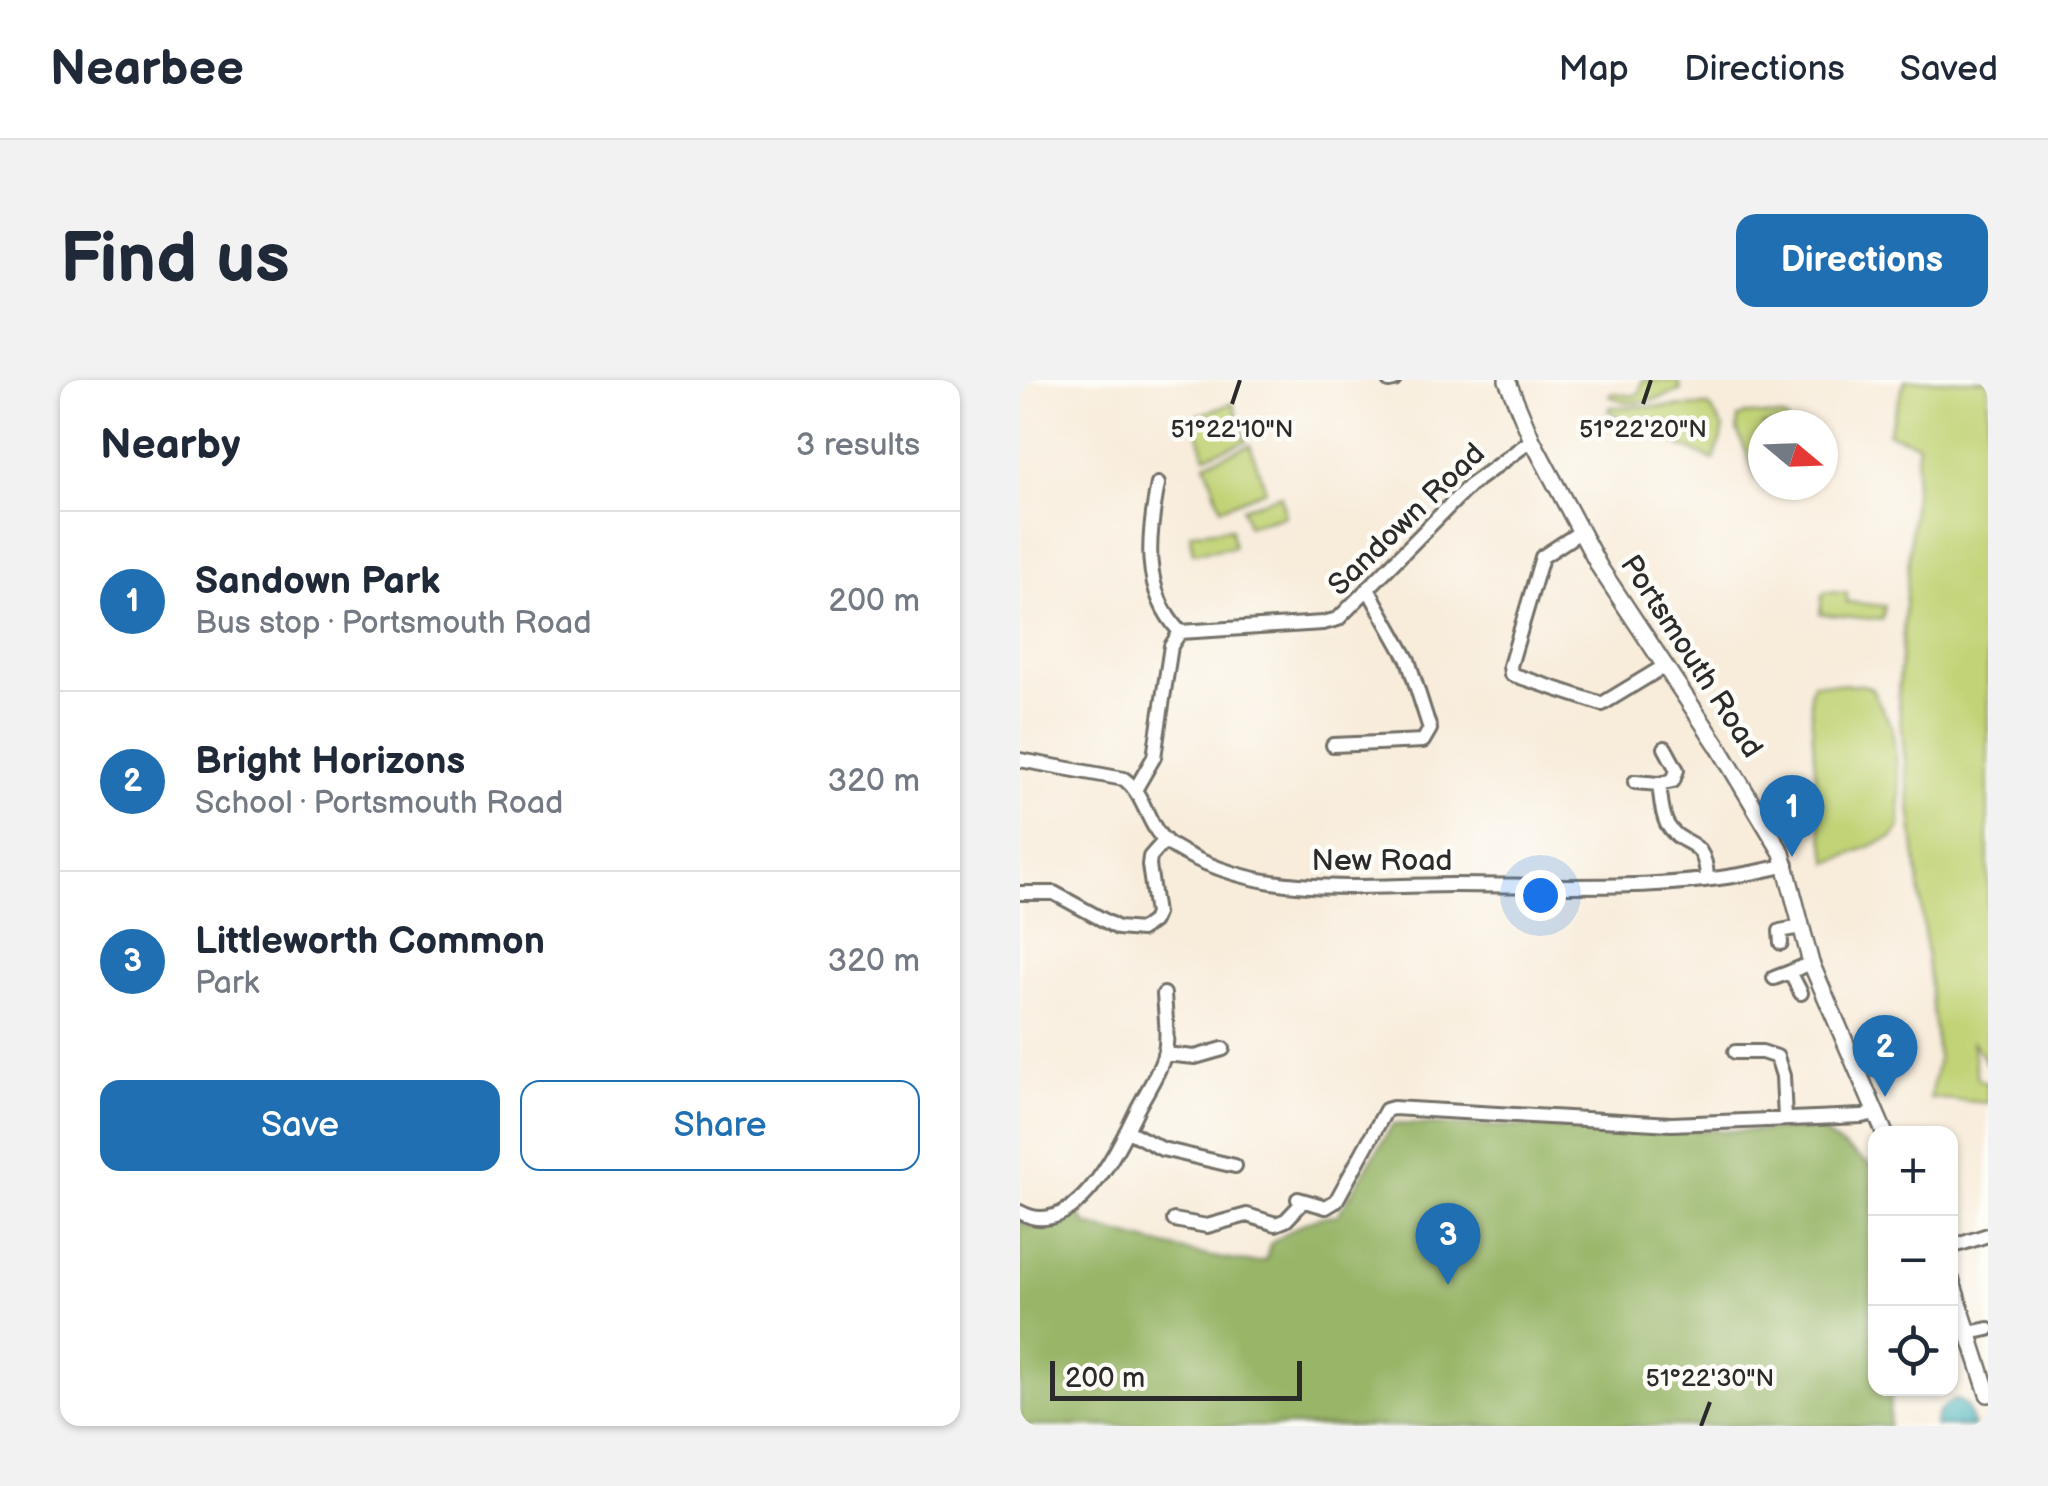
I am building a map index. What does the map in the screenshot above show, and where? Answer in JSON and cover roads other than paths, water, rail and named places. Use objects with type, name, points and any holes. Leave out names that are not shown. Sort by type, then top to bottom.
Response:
[{"type":"main road","name":"Portsmouth Road","points":[[1507,380],[1532,440],[1580,532],[1663,667],[1755,804],[1786,865],[1811,963],[1882,1126]]},
{"type":"main road","points":[[1958,1301],[1988,1394]]},
{"type":"street","name":"Sandown Road","points":[[1180,632],[1332,622],[1469,486],[1532,440]]},
{"type":"street","points":[[1134,790],[1154,757],[1171,646],[1180,632],[1167,618],[1148,554],[1160,495]]},
{"type":"street","points":[[1580,532],[1549,550],[1538,566],[1511,674],[1602,704],[1663,667]]},
{"type":"street","points":[[1333,745],[1412,742],[1428,737],[1430,729],[1408,660],[1368,588]]},
{"type":"street","points":[[1635,782],[1674,781],[1677,776],[1665,748]]},
{"type":"street","points":[[1020,760],[1124,780],[1165,840],[1148,865],[1156,914],[1154,921],[1141,930],[1118,928],[1054,894],[1020,892]]},
{"type":"street","points":[[1659,784],[1658,815],[1703,855],[1707,878]]},
{"type":"street","name":"New Road","points":[[1165,840],[1245,876],[1286,884],[1567,885],[1707,878],[1786,865]]},
{"type":"street","points":[[1780,943],[1780,931],[1801,927]]},
{"type":"street","points":[[1774,978],[1811,963]]},
{"type":"street","points":[[1790,972],[1801,993]]},
{"type":"street","points":[[1020,1212],[1039,1220],[1050,1218],[1076,1201],[1107,1168],[1164,1054],[1164,994]]},
{"type":"street","points":[[1164,1054],[1196,1058],[1224,1050]]},
{"type":"street","points":[[1743,1057],[1769,1052],[1782,1065],[1785,1119]]},
{"type":"street","points":[[1174,1220],[1207,1226],[1247,1215],[1282,1224],[1300,1201],[1326,1207],[1336,1200],[1386,1110],[1393,1108],[1672,1124],[1876,1113]]},
{"type":"street","points":[[1128,1131],[1162,1149],[1235,1166]]},
{"type":"street","points":[[1958,1244],[1988,1235]]},
{"type":"street","points":[[1969,1332],[1988,1328]]},
{"type":"water","points":[[1956,1399],[1966,1405],[1974,1426],[1935,1426],[1938,1413]]},
{"type":"place","name":"Sandown Park","points":[[1792,857]]},
{"type":"place","name":"Bright Horizons","points":[[1885,1097]]},
{"type":"place","name":"Littleworth Common","points":[[1448,1285]]}]
